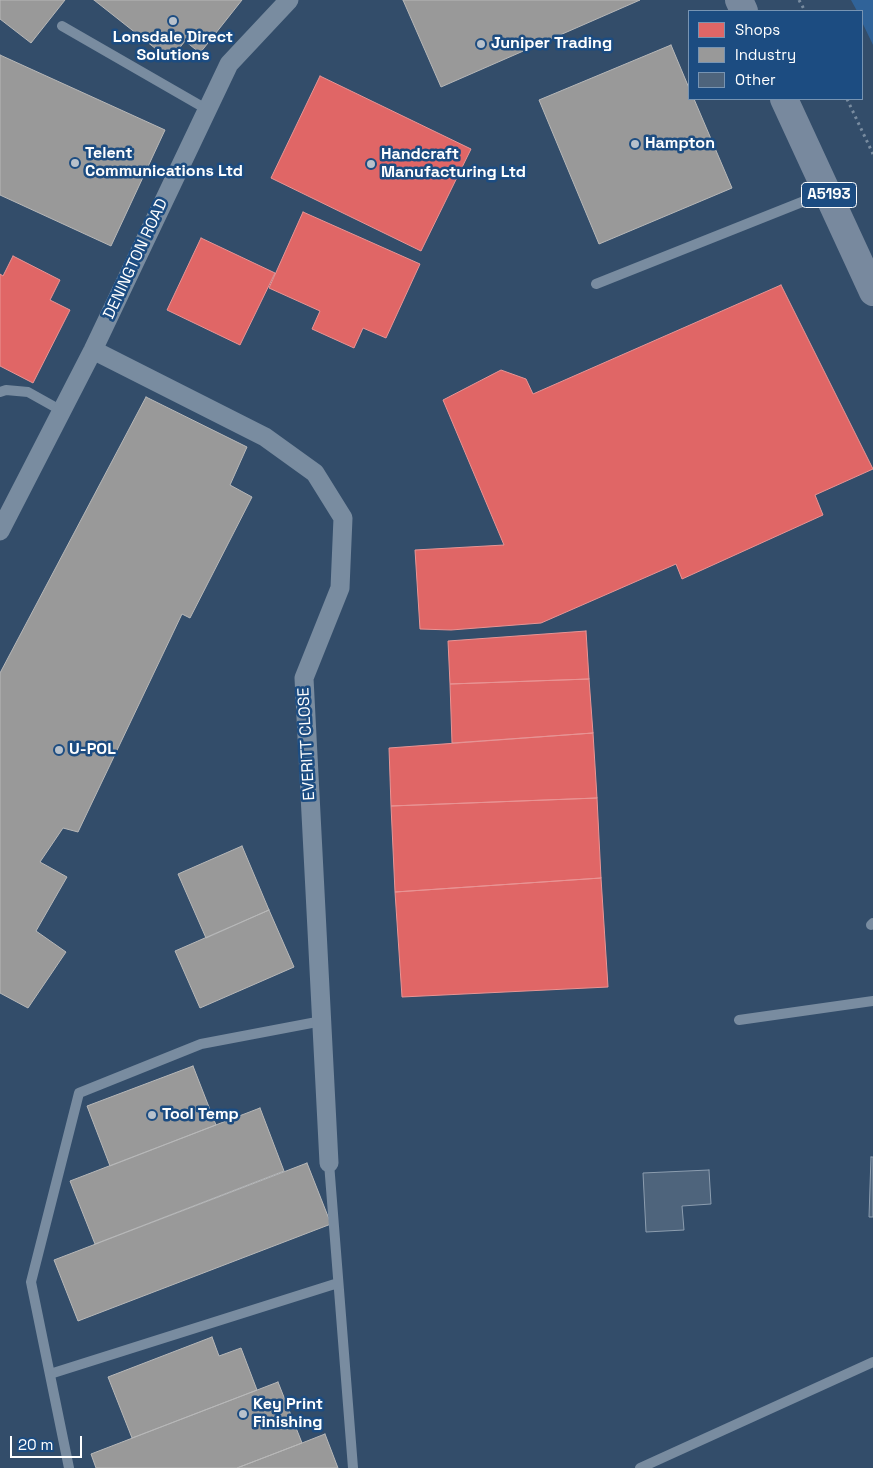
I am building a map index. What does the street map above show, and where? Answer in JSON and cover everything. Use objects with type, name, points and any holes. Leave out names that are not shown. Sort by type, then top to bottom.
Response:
[{"type":"main road","name":"A5193","points":[[784,100],[873,292]]},
{"type":"street","name":"DENINGTON ROAD","points":[[0,531],[93,350],[229,64],[289,0]]},
{"type":"street","name":"EVERITT CLOSE","points":[[93,350],[265,437],[315,473],[344,518],[340,588],[304,678],[329,1163]]},
{"type":"lane","points":[[62,26],[208,110]]},
{"type":"lane","points":[[596,284],[827,192]]},
{"type":"lane","points":[[0,392],[6,390],[28,392],[62,411]]},
{"type":"lane","points":[[739,1020],[873,1001]]},
{"type":"lane","points":[[69,1468],[31,1282],[79,1093],[201,1044],[322,1021]]},
{"type":"lane","points":[[329,1163],[353,1468]]},
{"type":"lane","points":[[50,1374],[338,1283]]},
{"type":"lane","points":[[640,1468],[873,1362]]},
{"type":"path","points":[[847,100],[873,154]]},
{"type":"shaded area","points":[[851,0],[873,0],[873,45],[863,24],[863,10],[856,10]]},
{"type":"building: Shops","name":"Handcraft Manufacturing Ltd","points":[[320,76],[471,149],[421,251],[271,178]]},
{"type":"building: Shops","points":[[303,212],[420,264],[386,338],[363,328],[354,348],[312,329],[320,311],[269,288]]},
{"type":"building: Shops","points":[[201,238],[275,273],[240,345],[167,310]]},
{"type":"building: Shops","points":[[13,256],[60,280],[50,300],[70,310],[33,383],[0,366],[0,274],[3,276]]},
{"type":"building: Shops","points":[[781,285],[873,469],[815,495],[823,515],[682,579],[676,564],[541,623],[451,630],[420,629],[415,550],[504,545],[443,400],[501,370],[526,379],[533,394]]},
{"type":"building: Shops","points":[[586,631],[589,679],[450,684],[448,641]]},
{"type":"building: Shops","points":[[589,679],[593,733],[452,743],[450,684]]},
{"type":"building: Shops","points":[[593,733],[597,798],[391,806],[389,748]]},
{"type":"building: Shops","points":[[597,798],[601,878],[395,892],[391,806]]},
{"type":"building: Shops","points":[[601,878],[608,987],[402,997],[395,892]]},
{"type":"building: Industry","points":[[0,0],[65,0],[31,43],[0,19]]},
{"type":"building: Industry","name":"Lonsdale Direct Solutions","points":[[94,0],[242,0],[200,53],[185,41],[170,60]]},
{"type":"building: Industry","name":"Juniper Trading","points":[[403,0],[640,0],[441,87]]},
{"type":"building: Industry","name":"Hampton","points":[[671,45],[688,86],[688,100],[694,100],[732,188],[599,244],[539,100]]},
{"type":"building: Industry","name":"Telent Communications Ltd","points":[[0,55],[165,130],[111,246],[0,195]]},
{"type":"building: Industry","name":"U-POL","points":[[146,397],[247,447],[230,485],[252,497],[190,618],[182,614],[78,832],[63,828],[40,862],[67,877],[36,931],[66,952],[28,1008],[0,993],[0,673]]},
{"type":"building: Industry","points":[[242,846],[269,910],[206,938],[178,874]]},
{"type":"building: Industry","points":[[269,910],[294,967],[200,1008],[175,951]]},
{"type":"building: Industry","name":"Tool Temp","points":[[193,1066],[216,1125],[110,1166],[87,1106]]},
{"type":"building: Industry","points":[[260,1108],[284,1171],[95,1244],[70,1181]]},
{"type":"building: Industry","points":[[307,1163],[331,1224],[78,1321],[54,1260]]},
{"type":"building: Industry","points":[[212,1337],[219,1356],[241,1348],[257,1390],[132,1438],[108,1377]]},
{"type":"building: Industry","name":"Key Print Finishing","points":[[278,1382],[302,1443],[237,1468],[96,1468],[91,1454]]},
{"type":"building: Industry","points":[[325,1434],[338,1468],[237,1468],[302,1443]]},
{"type":"building: Other","points":[[871,1157],[873,1157],[873,1217],[869,1217]]},
{"type":"building: Other","points":[[709,1170],[711,1204],[682,1206],[684,1230],[646,1232],[643,1173]]},
{"type":"place","name":"Lonsdale Direct Solutions","points":[[173,21]]},
{"type":"place","name":"Juniper Trading","points":[[481,44]]},
{"type":"place","name":"Hampton","points":[[635,144]]},
{"type":"place","name":"Telent Communications Ltd","points":[[75,163]]},
{"type":"place","name":"Handcraft Manufacturing Ltd","points":[[371,164]]},
{"type":"place","name":"U-POL","points":[[59,750]]},
{"type":"place","name":"Tool Temp","points":[[152,1115]]},
{"type":"place","name":"Key Print Finishing","points":[[243,1414]]}]
